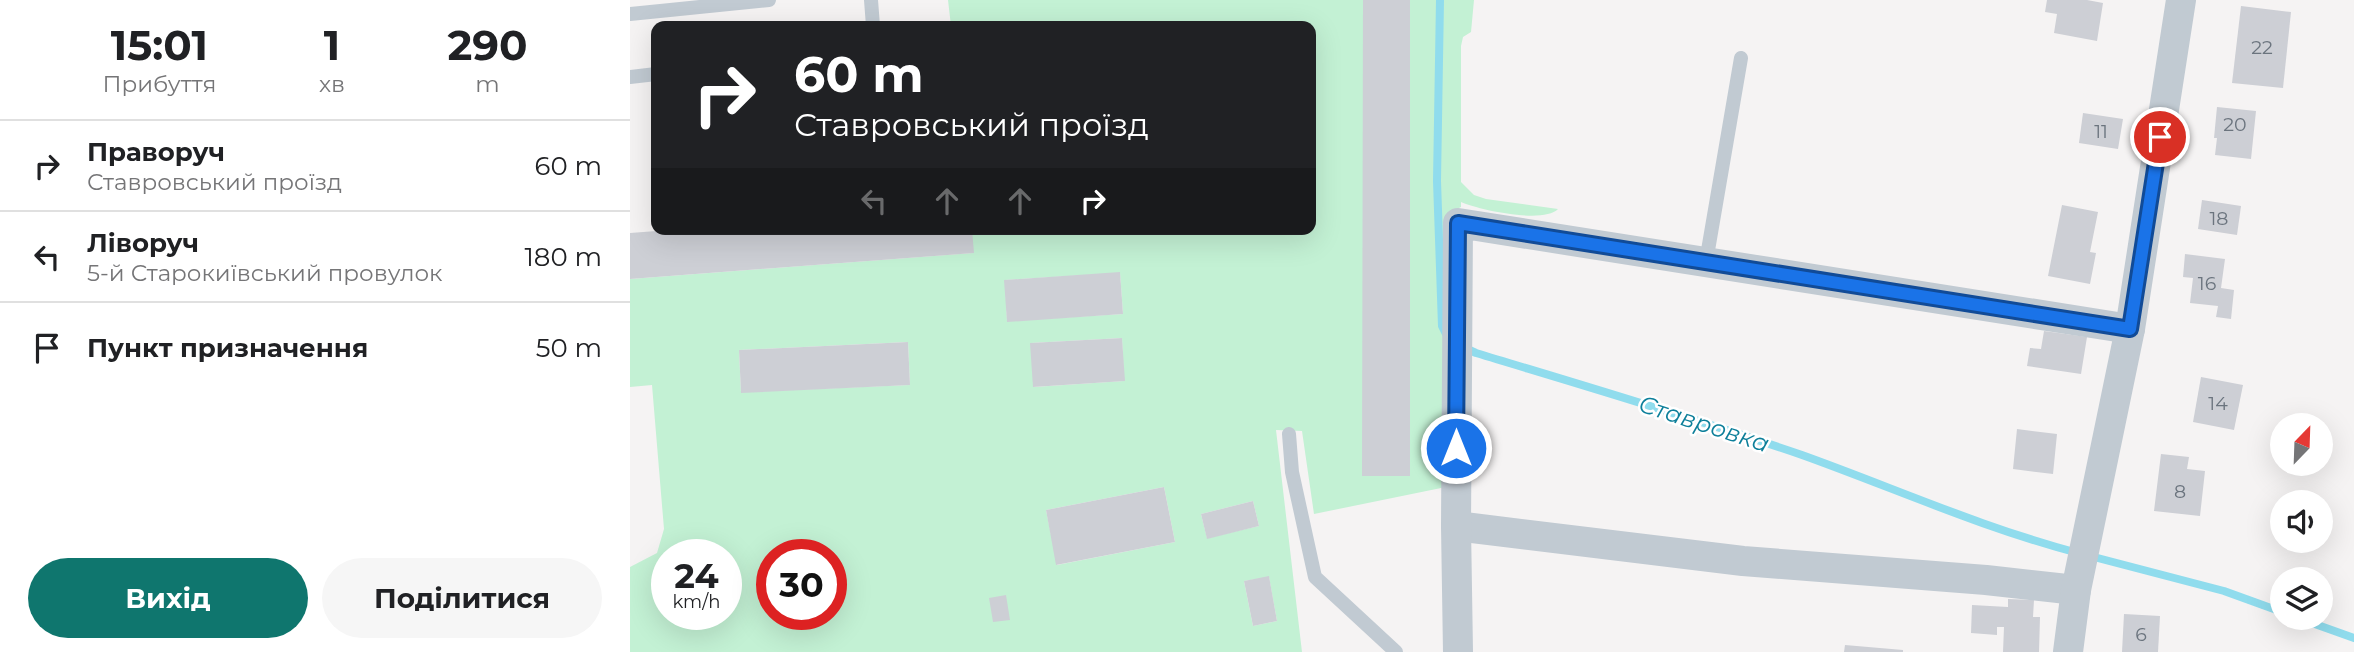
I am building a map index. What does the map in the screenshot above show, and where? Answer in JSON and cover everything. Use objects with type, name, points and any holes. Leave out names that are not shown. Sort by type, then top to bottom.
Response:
[{"type":"street","points":[[2068,652],[2076,590],[2130,329],[2181,0]]},
{"type":"street","points":[[1458,652],[1458,223],[2130,329]]},
{"type":"street","points":[[1456,526],[1742,561],[1986,580],[2076,590]]},
{"type":"lane","points":[[630,14],[769,0]]},
{"type":"lane","points":[[871,0],[873,21]]},
{"type":"lane","points":[[1706,262],[1741,58]]},
{"type":"lane","points":[[630,76],[651,74]]},
{"type":"lane","points":[[1289,434],[1292,472],[1315,577],[1396,652]]},
{"type":"green space","points":[[948,0],[1363,0],[1363,476],[1410,476],[1410,0],[1474,0],[1471,32],[1463,37],[1461,46],[1461,182],[1474,195],[1486,199],[1558,209],[1551,213],[1526,215],[1496,212],[1461,202],[1461,207],[1453,211],[1446,487],[1314,514],[1302,431],[1276,430],[1302,652],[630,652],[630,567],[651,556],[651,630],[742,630],[742,539],[661,539],[664,529],[652,385],[630,387],[630,279],[973,253],[972,235],[1316,235],[1316,21],[950,21]],"holes":[[[1120,273],[1123,314],[1007,321],[1005,280]],[[1122,338],[1124,381],[1034,387],[1031,343]],[[908,342],[910,385],[741,392],[739,350]],[[1164,487],[1175,542],[1057,565],[1046,510]],[[1253,501],[1259,526],[1207,538],[1201,514]],[[1269,577],[1277,621],[1253,626],[1244,581]]]},
{"type":"building","points":[[1363,0],[1410,0],[1410,476],[1362,476]]},
{"type":"building","points":[[2047,0],[2087,0],[2103,3],[2097,41],[2054,33],[2057,14],[2045,12]]},
{"type":"building","points":[[2241,6],[2291,12],[2283,88],[2232,83]]},
{"type":"building","points":[[2217,107],[2256,111],[2251,159],[2215,155]]},
{"type":"building","points":[[2083,113],[2123,119],[2118,149],[2079,143]]},
{"type":"building","points":[[2202,200],[2241,206],[2237,235],[2198,229]]},
{"type":"building","points":[[2062,205],[2098,212],[2090,252],[2096,253],[2090,284],[2048,276]]},
{"type":"building","points":[[630,233],[972,235],[974,253],[630,279]]},
{"type":"building","points":[[2185,254],[2225,259],[2221,288],[2234,290],[2231,319],[2216,317],[2218,306],[2190,303],[2193,278],[2183,277]]},
{"type":"building","points":[[1120,272],[1123,314],[1007,322],[1004,280]]},
{"type":"building","points":[[2044,331],[2087,337],[2081,374],[2027,366],[2030,348],[2041,349]]},
{"type":"building","points":[[1122,338],[1125,381],[1033,387],[1030,343]]},
{"type":"building","points":[[908,342],[910,385],[741,393],[739,350]]},
{"type":"building","points":[[2201,377],[2243,385],[2234,430],[2193,422]]},
{"type":"building","points":[[2017,429],[2057,434],[2053,474],[2013,469]]},
{"type":"building","points":[[2161,454],[2189,457],[2187,469],[2205,471],[2200,516],[2154,511]]},
{"type":"building","points":[[1164,487],[1175,542],[1056,565],[1046,510]]},
{"type":"building","points":[[1253,501],[1259,526],[1207,539],[1201,514]]},
{"type":"building","points":[[1269,576],[1277,621],[1253,626],[1244,581]]},
{"type":"building","points":[[1006,595],[1010,620],[993,622],[989,598]]},
{"type":"building","points":[[2008,599],[2034,600],[2033,617],[2040,617],[2039,652],[2003,652],[2004,627],[1997,627],[1997,635],[1971,633],[1972,605],[2008,607]]},
{"type":"building","points":[[2124,614],[2160,616],[2158,652],[2122,652]]},
{"type":"building","points":[[1845,645],[1903,650],[1903,652],[1844,652]]},
{"type":"waterway","name":"Ставровка","points":[[1440,0],[1437,181],[1442,326],[1447,336]]},
{"type":"waterway","name":"Ставровка","points":[[1463,347],[1761,441],[1973,520],[2078,553]]},
{"type":"waterway","name":"Ставровка","points":[[2090,556],[2224,591],[2270,608]]},
{"type":"waterway","name":"Ставровка","points":[[2332,630],[2354,638]]},
{"type":"route","points":[[1456,448],[1458,223],[2130,329],[2160,137]]}]
